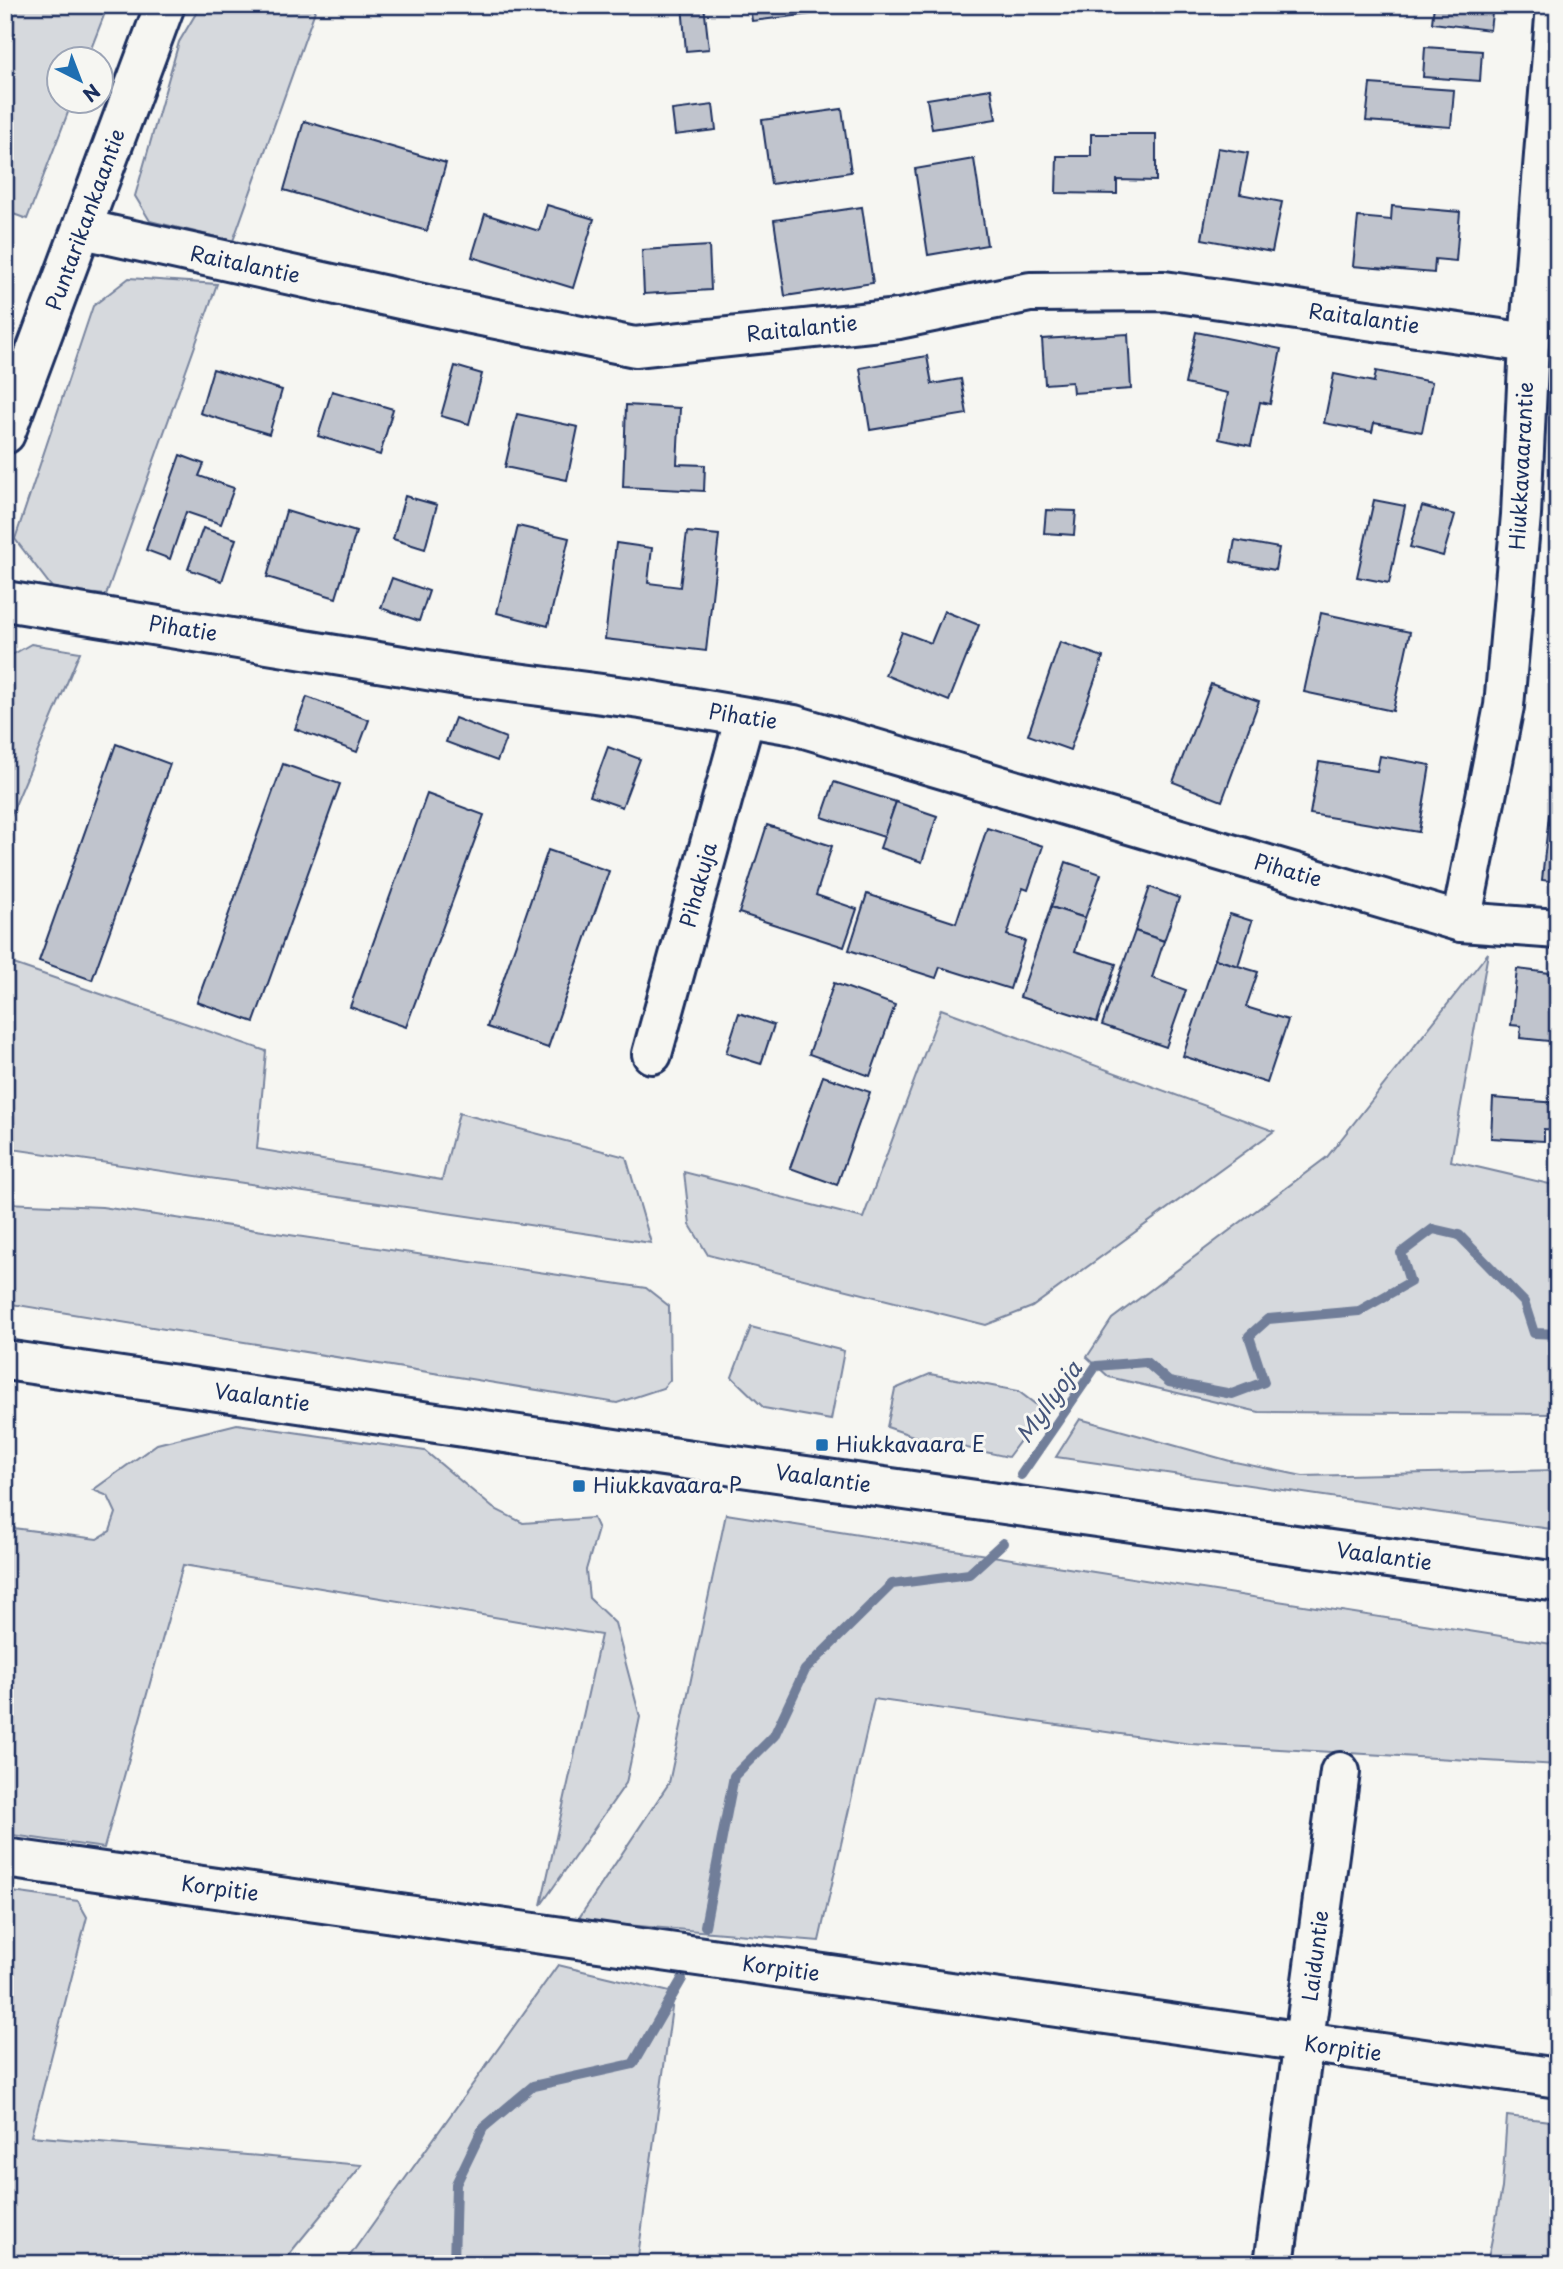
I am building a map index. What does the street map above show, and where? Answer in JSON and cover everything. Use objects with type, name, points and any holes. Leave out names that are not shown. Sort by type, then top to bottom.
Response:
[{"type":"street","name":"Puntarikankaantie","points":[[5,434],[165,5]]},
{"type":"street","name":"Hiukkavaarantie","points":[[1461,922],[1504,706],[1521,515],[1529,343],[1556,5]]},
{"type":"street","name":"Raitalantie","points":[[83,229],[635,348],[899,319],[1030,292],[1150,291],[1529,343]]},
{"type":"street","name":"Pihatie","points":[[5,601],[456,675],[641,699],[794,725],[1461,922],[1558,929]]},
{"type":"street","name":"Pihakuja","points":[[652,1054],[745,717]]},
{"type":"street","name":"Vaalantie","points":[[5,1360],[656,1455],[1558,1581]]},
{"type":"street","name":"Laiduntie","points":[[1274,2264],[1340,1772]]},
{"type":"street","name":"Korpitie","points":[[5,1858],[1558,2078]]},
{"type":"shaded area","points":[[5,5],[108,5],[92,46],[46,46],[46,116],[67,116],[27,219],[5,211]]},
{"type":"shaded area","points":[[201,5],[317,5],[233,241],[150,221],[135,196],[179,42]]},
{"type":"shaded area","points":[[129,278],[217,284],[106,595],[54,590],[15,539],[93,306]]},
{"type":"shaded area","points":[[31,644],[80,652],[5,829],[5,659]]},
{"type":"shaded area","points":[[1488,953],[1451,1161],[1558,1186],[1558,1414],[1259,1412],[1109,1377],[1087,1357],[1112,1319],[1327,1157]]},
{"type":"shaded area","points":[[5,961],[266,1051],[257,1149],[442,1180],[459,1113],[626,1157],[651,1243],[5,1148]]},
{"type":"shaded area","points":[[941,1009],[1274,1131],[1032,1307],[986,1325],[708,1255],[690,1225],[684,1172],[863,1218]]},
{"type":"shaded area","points":[[5,1203],[102,1207],[646,1288],[669,1306],[670,1380],[663,1388],[617,1403],[5,1303]]},
{"type":"shaded area","points":[[751,1327],[844,1351],[831,1420],[764,1408],[732,1377]]},
{"type":"shaded area","points":[[930,1374],[1018,1391],[1043,1410],[1008,1457],[916,1437],[887,1427],[895,1389]]},
{"type":"shaded area","points":[[1080,1419],[1230,1461],[1303,1476],[1558,1470],[1558,1530],[1056,1457]]},
{"type":"shaded area","points":[[237,1424],[425,1451],[493,1508],[523,1523],[593,1518],[598,1529],[586,1570],[589,1598],[615,1623],[640,1717],[626,1783],[541,1905],[601,1635],[183,1565],[104,1848],[5,1834],[5,1527],[97,1539],[110,1531],[116,1513],[108,1496],[93,1490],[157,1444]]},
{"type":"shaded area","points":[[726,1514],[1558,1645],[1558,1765],[1191,1744],[874,1699],[819,1941],[577,1921],[669,1783]]},
{"type":"shaded area","points":[[5,1891],[78,1901],[87,1917],[31,2136],[362,2165],[281,2264],[5,2264]]},
{"type":"shaded area","points":[[558,1965],[674,1993],[637,2264],[344,2264]]},
{"type":"shaded area","points":[[1507,2116],[1558,2122],[1558,2264],[1487,2264],[1502,2188]]},
{"type":"building","points":[[682,5],[704,5],[709,49],[686,51]]},
{"type":"building","points":[[750,5],[862,5],[862,8],[752,21]]},
{"type":"building","points":[[910,5],[938,5],[939,10],[911,13]]},
{"type":"building","points":[[1434,5],[1493,5],[1490,30],[1432,23]]},
{"type":"building","points":[[1425,47],[1482,51],[1480,81],[1423,77]]},
{"type":"building","points":[[1370,84],[1454,90],[1451,127],[1366,121]]},
{"type":"building","points":[[991,89],[996,119],[932,129],[927,99]]},
{"type":"building","points":[[713,105],[716,130],[675,135],[672,110]]},
{"type":"building","points":[[842,109],[851,172],[771,184],[762,120]]},
{"type":"building","points":[[304,121],[446,163],[427,231],[284,190]]},
{"type":"building","points":[[1091,134],[1156,134],[1156,181],[1117,180],[1117,194],[1056,193],[1057,156],[1091,156]]},
{"type":"building","points":[[1218,148],[1248,153],[1240,194],[1282,202],[1272,252],[1202,239]]},
{"type":"building","points":[[974,159],[987,245],[928,255],[915,169]]},
{"type":"building","points":[[547,205],[594,219],[573,288],[472,257],[485,214],[539,231]]},
{"type":"building","points":[[1392,206],[1460,212],[1456,261],[1435,259],[1434,273],[1353,266],[1358,217],[1391,220]]},
{"type":"building","points":[[862,207],[873,283],[785,296],[774,220]]},
{"type":"building","points":[[709,246],[711,290],[644,294],[642,250]]},
{"type":"building","points":[[1196,332],[1281,349],[1270,404],[1260,402],[1251,446],[1219,439],[1228,393],[1185,384]]},
{"type":"building","points":[[1128,334],[1131,389],[1073,393],[1072,382],[1045,384],[1042,339]]},
{"type":"building","points":[[927,356],[932,384],[961,379],[967,414],[870,430],[860,368]]},
{"type":"building","points":[[455,366],[482,374],[469,424],[441,416]]},
{"type":"building","points":[[213,369],[282,390],[269,434],[200,413]]},
{"type":"building","points":[[1376,371],[1432,382],[1422,432],[1374,423],[1372,432],[1324,423],[1334,374],[1374,382]]},
{"type":"building","points":[[332,391],[393,409],[380,455],[318,436]]},
{"type":"building","points":[[626,405],[680,408],[677,464],[705,465],[704,491],[623,487]]},
{"type":"building","points":[[517,414],[578,427],[567,480],[505,467]]},
{"type":"building","points":[[180,455],[204,464],[199,476],[234,488],[221,524],[186,512],[170,559],[146,550]]},
{"type":"building","points":[[405,496],[437,505],[425,549],[393,539]]},
{"type":"building","points":[[1374,500],[1405,506],[1389,583],[1357,577]]},
{"type":"building","points":[[1422,506],[1455,515],[1443,556],[1410,547]]},
{"type":"building","points":[[1046,510],[1076,511],[1074,535],[1044,533]]},
{"type":"building","points":[[286,511],[356,532],[336,598],[267,577]]},
{"type":"building","points":[[518,526],[569,538],[548,626],[497,613]]},
{"type":"building","points":[[203,528],[236,539],[222,581],[188,569]]},
{"type":"building","points":[[687,532],[719,535],[706,651],[605,639],[616,543],[652,548],[648,583],[680,587]]},
{"type":"building","points":[[1235,540],[1279,548],[1275,570],[1231,562]]},
{"type":"building","points":[[392,578],[429,591],[419,621],[381,608]]},
{"type":"building","points":[[944,611],[979,625],[949,701],[885,675],[902,632],[931,643]]},
{"type":"building","points":[[1321,613],[1410,632],[1393,711],[1304,692]]},
{"type":"building","points":[[1060,642],[1103,657],[1070,750],[1028,735]]},
{"type":"building","points":[[1211,684],[1259,701],[1222,801],[1173,782]]},
{"type":"building","points":[[307,697],[369,720],[357,752],[295,729]]},
{"type":"building","points":[[455,718],[506,738],[497,761],[446,742]]},
{"type":"building","points":[[1558,736],[1558,785],[1551,784]]},
{"type":"building","points":[[116,744],[170,764],[92,980],[39,961]]},
{"type":"building","points":[[608,747],[640,759],[622,807],[590,796]]},
{"type":"building","points":[[1380,756],[1430,765],[1419,832],[1310,814],[1319,762],[1377,771]]},
{"type":"building","points":[[283,764],[340,784],[254,1022],[197,1002]]},
{"type":"building","points":[[834,782],[896,802],[884,837],[822,817]]},
{"type":"building","points":[[427,794],[484,815],[406,1027],[350,1007]]},
{"type":"building","points":[[896,802],[937,816],[922,862],[880,848]]},
{"type":"building","points":[[1549,815],[1558,816],[1558,882],[1542,880]]},
{"type":"building","points":[[767,825],[832,846],[816,895],[857,909],[844,947],[739,913]]},
{"type":"building","points":[[987,828],[1043,846],[1028,890],[1023,888],[1007,935],[1025,941],[1010,989],[940,967],[936,978],[849,950],[867,894],[956,923]]},
{"type":"building","points":[[548,850],[609,871],[548,1048],[487,1027]]},
{"type":"building","points":[[1066,862],[1101,874],[1085,918],[1051,907]]},
{"type":"building","points":[[1150,887],[1179,898],[1164,941],[1135,931]]},
{"type":"building","points":[[1051,907],[1085,918],[1075,951],[1116,964],[1097,1022],[1020,997]]},
{"type":"building","points":[[1230,914],[1252,921],[1238,966],[1215,959]]},
{"type":"building","points":[[1135,931],[1164,941],[1152,978],[1186,990],[1166,1047],[1102,1025]]},
{"type":"building","points":[[1215,959],[1258,972],[1246,1007],[1288,1020],[1267,1083],[1183,1056]]},
{"type":"building","points":[[1517,969],[1558,974],[1558,1042],[1520,1038],[1521,1026],[1511,1025]]},
{"type":"building","points":[[834,983],[895,1005],[870,1076],[809,1054]]},
{"type":"building","points":[[739,1013],[774,1025],[761,1064],[726,1053]]},
{"type":"building","points":[[823,1076],[870,1092],[837,1185],[790,1168]]},
{"type":"building","points":[[1493,1098],[1558,1103],[1558,1130],[1544,1129],[1544,1141],[1491,1138]]},
{"type":"waterway","name":"Myllyoja","points":[[1021,1475],[1096,1366],[1146,1362],[1169,1382],[1232,1394],[1264,1382],[1249,1336],[1268,1319],[1359,1311],[1410,1282],[1401,1253],[1433,1229],[1459,1235],[1524,1302],[1534,1333],[1558,1334]]},
{"type":"waterway","name":"Myllyoja","points":[[705,1926],[734,1776],[774,1736],[805,1670],[892,1584],[969,1574],[1003,1543]]},
{"type":"waterway","name":"Myllyoja","points":[[454,2264],[456,2184],[483,2128],[533,2086],[633,2064],[682,1979]]},
{"type":"place","name":"Hiukkavaara E","points":[[822,1445]]},
{"type":"place","name":"Hiukkavaara P","points":[[579,1486]]}]
